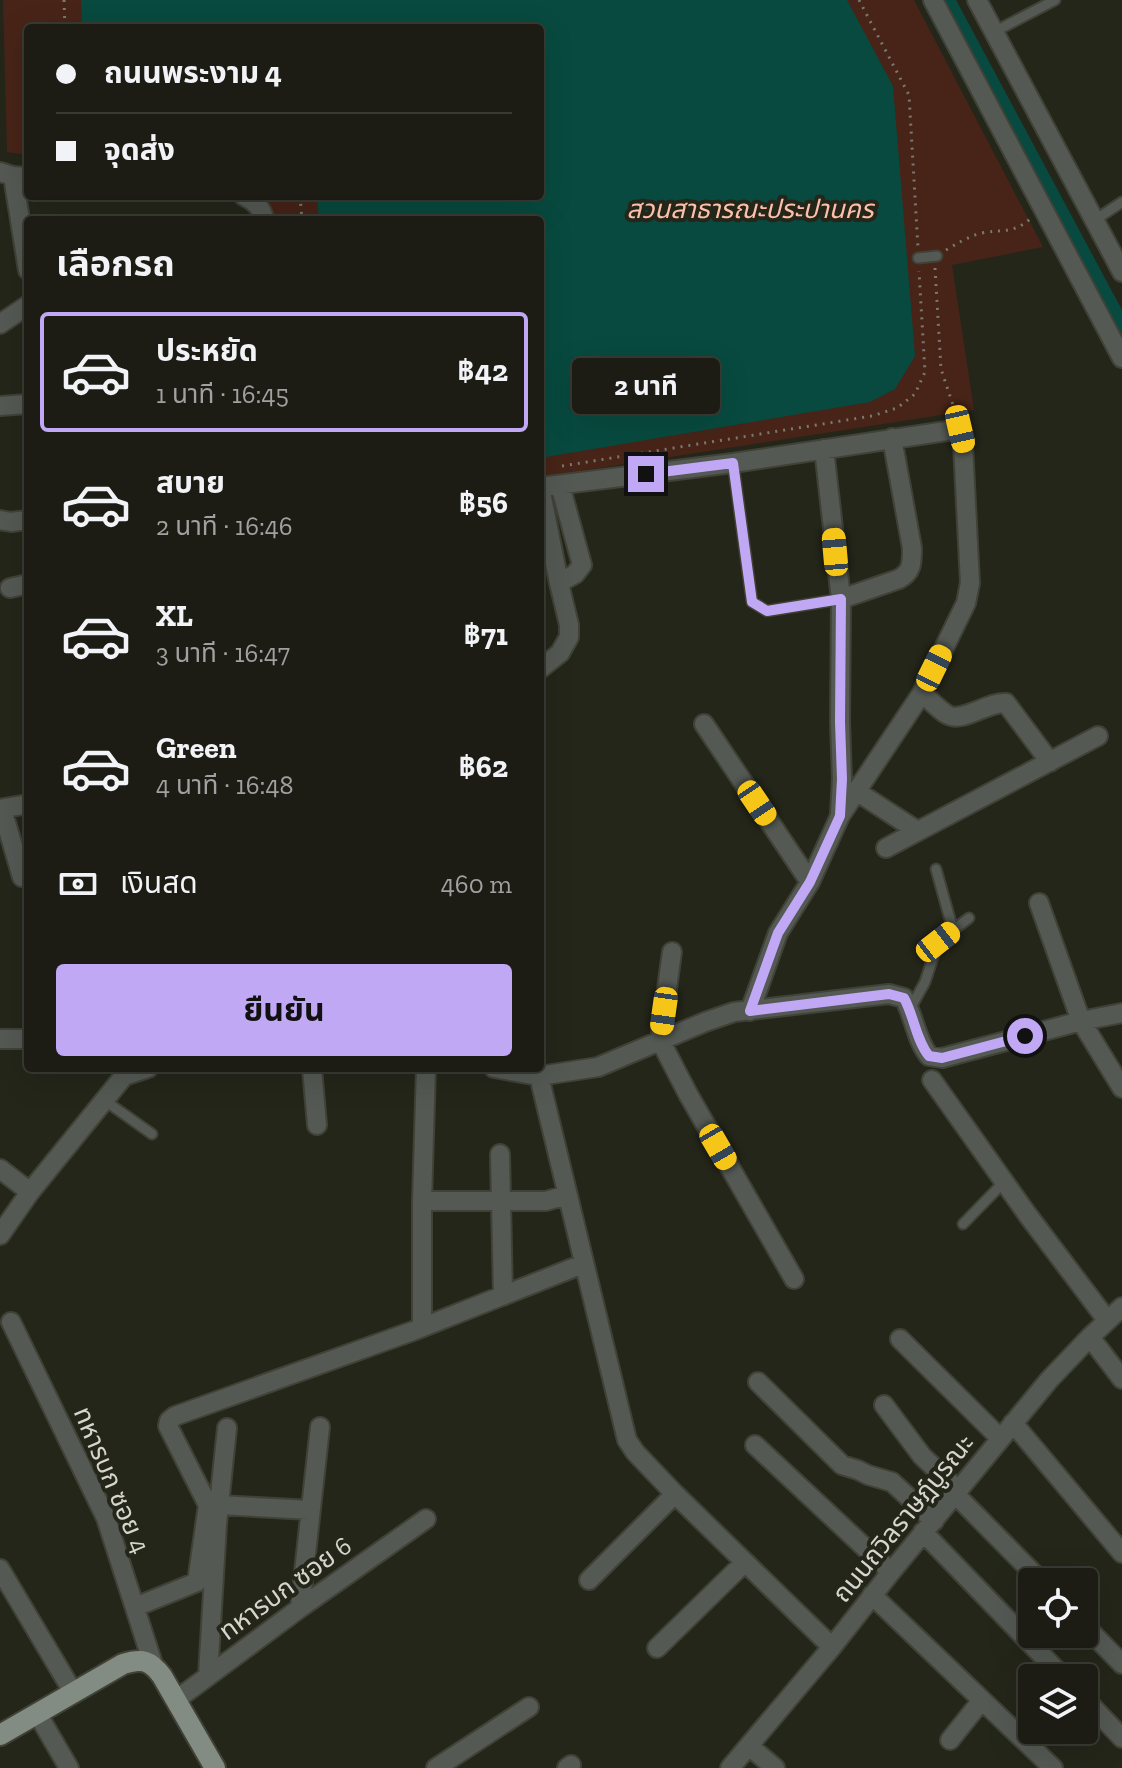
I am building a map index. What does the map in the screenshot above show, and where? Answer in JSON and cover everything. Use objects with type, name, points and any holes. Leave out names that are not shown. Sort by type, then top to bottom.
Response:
[{"type":"main road","points":[[0,1735],[123,1664],[134,1660],[144,1661],[153,1664],[215,1768]]},
{"type":"street","points":[[933,0],[1122,358]]},
{"type":"street","points":[[977,0],[1122,272]]},
{"type":"street","points":[[14,175],[24,243]]},
{"type":"street","points":[[252,200],[264,216]]},
{"type":"street","points":[[0,324],[24,308]]},
{"type":"street","points":[[1,400],[24,403]]},
{"type":"street","points":[[544,485],[558,476],[733,463],[960,429],[970,583],[966,603],[922,693],[840,816],[810,882],[778,933],[750,1011]]},
{"type":"street","points":[[841,599],[899,579],[907,575],[912,564],[912,548],[892,438]]},
{"type":"street","points":[[824,449],[841,599],[840,816]]},
{"type":"street","points":[[558,476],[582,565],[575,574],[559,583]]},
{"type":"street","points":[[0,520],[24,520]]},
{"type":"street","points":[[544,666],[560,653],[569,637],[559,583],[546,544]]},
{"type":"street","points":[[922,693],[948,715],[957,718],[999,702],[1006,703],[1050,762]]},
{"type":"street","points":[[704,724],[810,882]]},
{"type":"street","points":[[886,848],[1098,736]]},
{"type":"street","points":[[856,791],[916,830]]},
{"type":"street","points":[[22,877],[1,809],[24,805]]},
{"type":"street","points":[[1039,903],[1081,1021],[1122,1088]]},
{"type":"street","points":[[672,952],[660,1040],[794,1279]]},
{"type":"street","points":[[516,1072],[539,1076],[598,1067],[734,1012],[889,994],[904,998],[924,1050],[929,1056],[942,1058],[1122,1013]]},
{"type":"street","points":[[0,1039],[24,1039]]},
{"type":"street","points":[[0,1235],[30,1192],[104,1100],[118,1072]]},
{"type":"street","points":[[312,1072],[317,1125]]},
{"type":"street","points":[[422,1327],[426,1072]]},
{"type":"street","points":[[539,1076],[627,1440],[675,1494],[832,1647]]},
{"type":"street","points":[[932,1080],[1107,1320]]},
{"type":"street","points":[[500,1154],[503,1296]]},
{"type":"street","points":[[0,1169],[30,1192]]},
{"type":"street","points":[[422,1201],[546,1201],[567,1195]]},
{"type":"street","points":[[135,1607],[197,1582],[208,1505],[168,1426],[175,1416],[422,1327],[583,1264]]},
{"type":"street","name":"ถนนถวิลราษฎ์บูรณะ","points":[[730,1768],[1049,1380],[1122,1307]]},
{"type":"street","name":"ทหารบก ซอย 4","points":[[11,1322],[106,1518],[153,1664]]},
{"type":"street","points":[[1090,1337],[1122,1379]]},
{"type":"street","points":[[900,1339],[1000,1438]]},
{"type":"street","points":[[758,1382],[842,1465],[892,1482],[1052,1664]]},
{"type":"street","points":[[884,1405],[922,1456],[1029,1568]]},
{"type":"street","points":[[1013,1423],[1122,1553]]},
{"type":"street","points":[[300,1608],[320,1427]]},
{"type":"street","points":[[208,1676],[227,1428]]},
{"type":"street","points":[[755,1445],[891,1572]]},
{"type":"street","points":[[589,1580],[675,1494]]},
{"type":"street","points":[[220,1505],[310,1510]]},
{"type":"street","name":"ทหารบก ซอย 6","points":[[176,1700],[426,1519]]},
{"type":"street","points":[[657,1648],[744,1563]]},
{"type":"street","points":[[0,1569],[73,1692]]},
{"type":"street","points":[[872,1595],[1053,1768]]},
{"type":"street","points":[[1098,1639],[1122,1664]]},
{"type":"street","points":[[950,1740],[982,1700]]},
{"type":"street","points":[[436,1768],[529,1707]]},
{"type":"street","points":[[37,1713],[69,1768]]},
{"type":"street","points":[[1098,1713],[1122,1738]]},
{"type":"street","points":[[749,1746],[775,1768]]},
{"type":"lane","points":[[994,32],[1053,0]]},
{"type":"lane","points":[[1095,220],[1122,202]]},
{"type":"lane","points":[[918,258],[937,256]]},
{"type":"lane","points":[[733,463],[752,602],[767,611],[841,599]]},
{"type":"lane","points":[[936,869],[953,930]]},
{"type":"lane","points":[[910,1009],[925,982],[938,942],[969,918]]},
{"type":"lane","points":[[104,1100],[152,1134]]},
{"type":"lane","points":[[963,1224],[1004,1182]]},
{"type":"path","points":[[64,0],[65,24]]},
{"type":"path","points":[[558,476],[872,416],[897,408],[915,394],[925,372],[909,95],[859,0]]},
{"type":"path","points":[[960,429],[941,369],[937,256],[963,240],[983,233],[1018,228],[1042,207]]},
{"type":"green space","name":"สวนสาธารณะประปานคร","points":[[3,0],[914,0],[1043,247],[952,265],[974,410],[544,476],[544,216],[268,216],[266,200],[544,200],[544,24],[24,24],[24,154],[7,152]]},
{"type":"water","name":"สวนสาธารณะประปานคร","points":[[81,0],[847,0],[893,86],[915,356],[895,389],[870,402],[544,457],[544,216],[319,216],[317,200],[544,200],[544,24],[82,24]]},
{"type":"waterway","points":[[947,0],[1122,327]]},
{"type":"route","points":[[646,474],[733,463],[752,602],[767,611],[841,599],[840,816],[810,882],[778,933],[750,1011],[889,994],[904,998],[929,1056],[942,1058],[1025,1036]]}]
